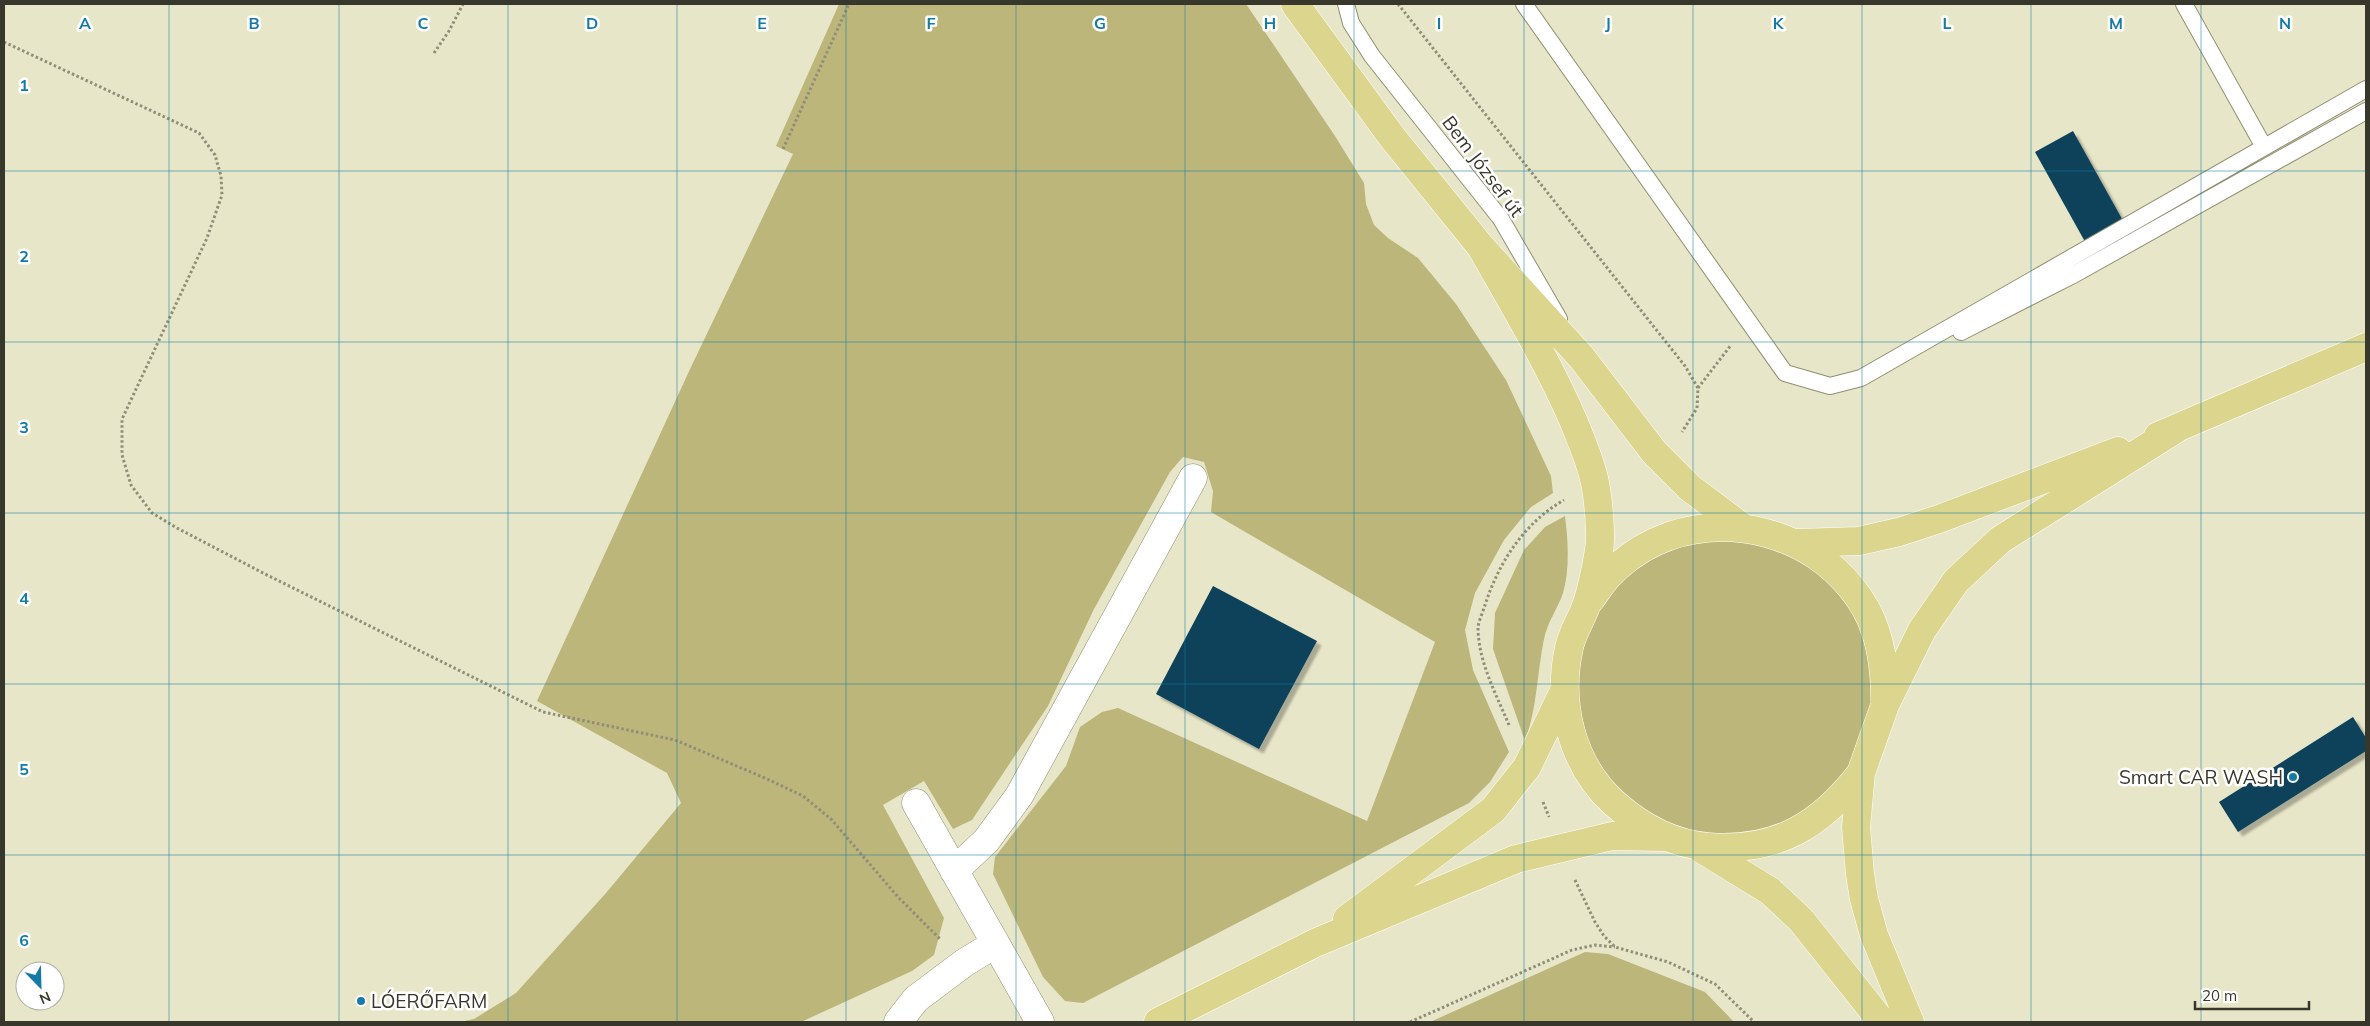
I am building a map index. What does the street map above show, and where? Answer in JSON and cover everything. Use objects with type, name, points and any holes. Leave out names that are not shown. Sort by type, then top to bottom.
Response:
[{"type":"main road","points":[[1295,4],[1392,137],[1481,247],[1582,358],[1654,452],[1690,488],[1742,527]]},
{"type":"main road","points":[[1481,247],[1549,366],[1584,447],[1595,483],[1600,547],[1586,604],[1569,646],[1564,691],[1569,728],[1582,763],[1604,794],[1631,818],[1664,836],[1696,846],[1728,848],[1760,844],[1790,834],[1817,819],[1842,798],[1861,773]]},
{"type":"main road","points":[[1798,543],[1859,541],[1899,532],[1939,519],[2176,429],[2366,348]]},
{"type":"main road","points":[[1910,1022],[1874,935],[1864,899],[1856,827],[1861,773],[1885,705],[1922,630],[1956,581],[2000,540],[2176,429]]},
{"type":"main road","points":[[1586,604],[1609,576],[1623,564],[1637,553],[1670,536],[1705,527],[1742,527],[1770,533],[1798,543],[1830,565],[1856,594],[1875,628],[1884,666],[1885,705]]},
{"type":"main road","points":[[1315,943],[1493,810],[1527,767],[1564,691]]},
{"type":"main road","points":[[1158,1022],[1315,943],[1516,859],[1612,836],[1664,836]]},
{"type":"main road","points":[[1696,846],[1770,891],[1802,920],[1882,1022]]},
{"type":"street","points":[[954,872],[986,841],[1019,796],[1193,478]]},
{"type":"street","points":[[916,804],[1040,1022]]},
{"type":"street","points":[[898,1022],[916,999],[964,963],[995,944]]},
{"type":"lane","name":"Bem József út","points":[[1346,4],[1351,24],[1372,56],[1501,220],[1582,358]]},
{"type":"lane","points":[[1524,4],[1786,373],[1830,386],[1861,378],[1981,323],[2075,274],[2366,111]]},
{"type":"lane","points":[[2184,4],[2264,147]]},
{"type":"lane","points":[[1861,378],[2366,89]]},
{"type":"path","points":[[434,53],[449,31],[463,4]]},
{"type":"path","points":[[783,149],[849,4]]},
{"type":"path","points":[[4,42],[199,133],[215,155],[219,169],[222,196],[207,238],[122,419],[122,455],[131,485],[152,513],[265,574],[543,712],[675,740],[765,778],[802,796],[831,819],[898,897],[964,963]]},
{"type":"path","points":[[1698,388],[1749,323]]},
{"type":"path","points":[[1410,1022],[1572,950],[1595,945],[1615,947]]},
{"type":"shaded area","points":[[839,4],[1246,4],[1335,136],[1364,183],[1366,204],[1374,225],[1388,238],[1418,258],[1456,304],[1506,380],[1551,476],[1553,493],[1531,507],[1504,540],[1475,593],[1465,630],[1473,670],[1509,752],[1490,782],[1469,803],[1083,1003],[1065,1001],[1043,977],[993,874],[995,857],[1066,766],[1080,727],[1102,712],[1118,708],[1367,821],[1435,642],[1211,512],[1213,491],[1204,462],[1183,457],[1170,472],[1094,609],[1048,706],[972,820],[953,829],[924,781],[883,805],[944,918],[934,955],[912,971],[801,1022],[460,1022],[474,1019],[516,993],[606,893],[681,803],[667,773],[537,701],[691,367],[793,154],[776,146]]},
{"type":"shaded area","points":[[1565,516],[1568,554],[1567,574],[1561,599],[1545,633],[1532,716],[1525,741],[1493,649],[1495,613],[1524,550],[1545,527]]},
{"type":"shaded area","points":[[1709,535],[1739,535],[1782,546],[1808,560],[1841,590],[1864,628],[1869,642],[1875,671],[1875,701],[1864,744],[1850,770],[1831,793],[1808,812],[1782,826],[1739,837],[1709,837],[1666,826],[1640,812],[1607,782],[1584,744],[1579,730],[1573,701],[1573,671],[1584,628],[1598,602],[1628,569],[1666,546],[1680,541]]},
{"type":"shaded area","points":[[1585,952],[1608,954],[1705,992],[1734,1022],[1430,1022]]},
{"type":"building","points":[[2073,131],[2131,235],[2093,256],[2035,152]]},
{"type":"building","points":[[1213,586],[1317,641],[1259,749],[1156,694]]},
{"type":"building","name":"Smart CAR WASH","points":[[2353,717],[2366,738],[2366,751],[2238,832],[2219,802]]},
{"type":"place","name":"Smart CAR WASH","points":[[2293,777]]},
{"type":"place","name":"LÓERŐFARM","points":[[361,1001]]}]
